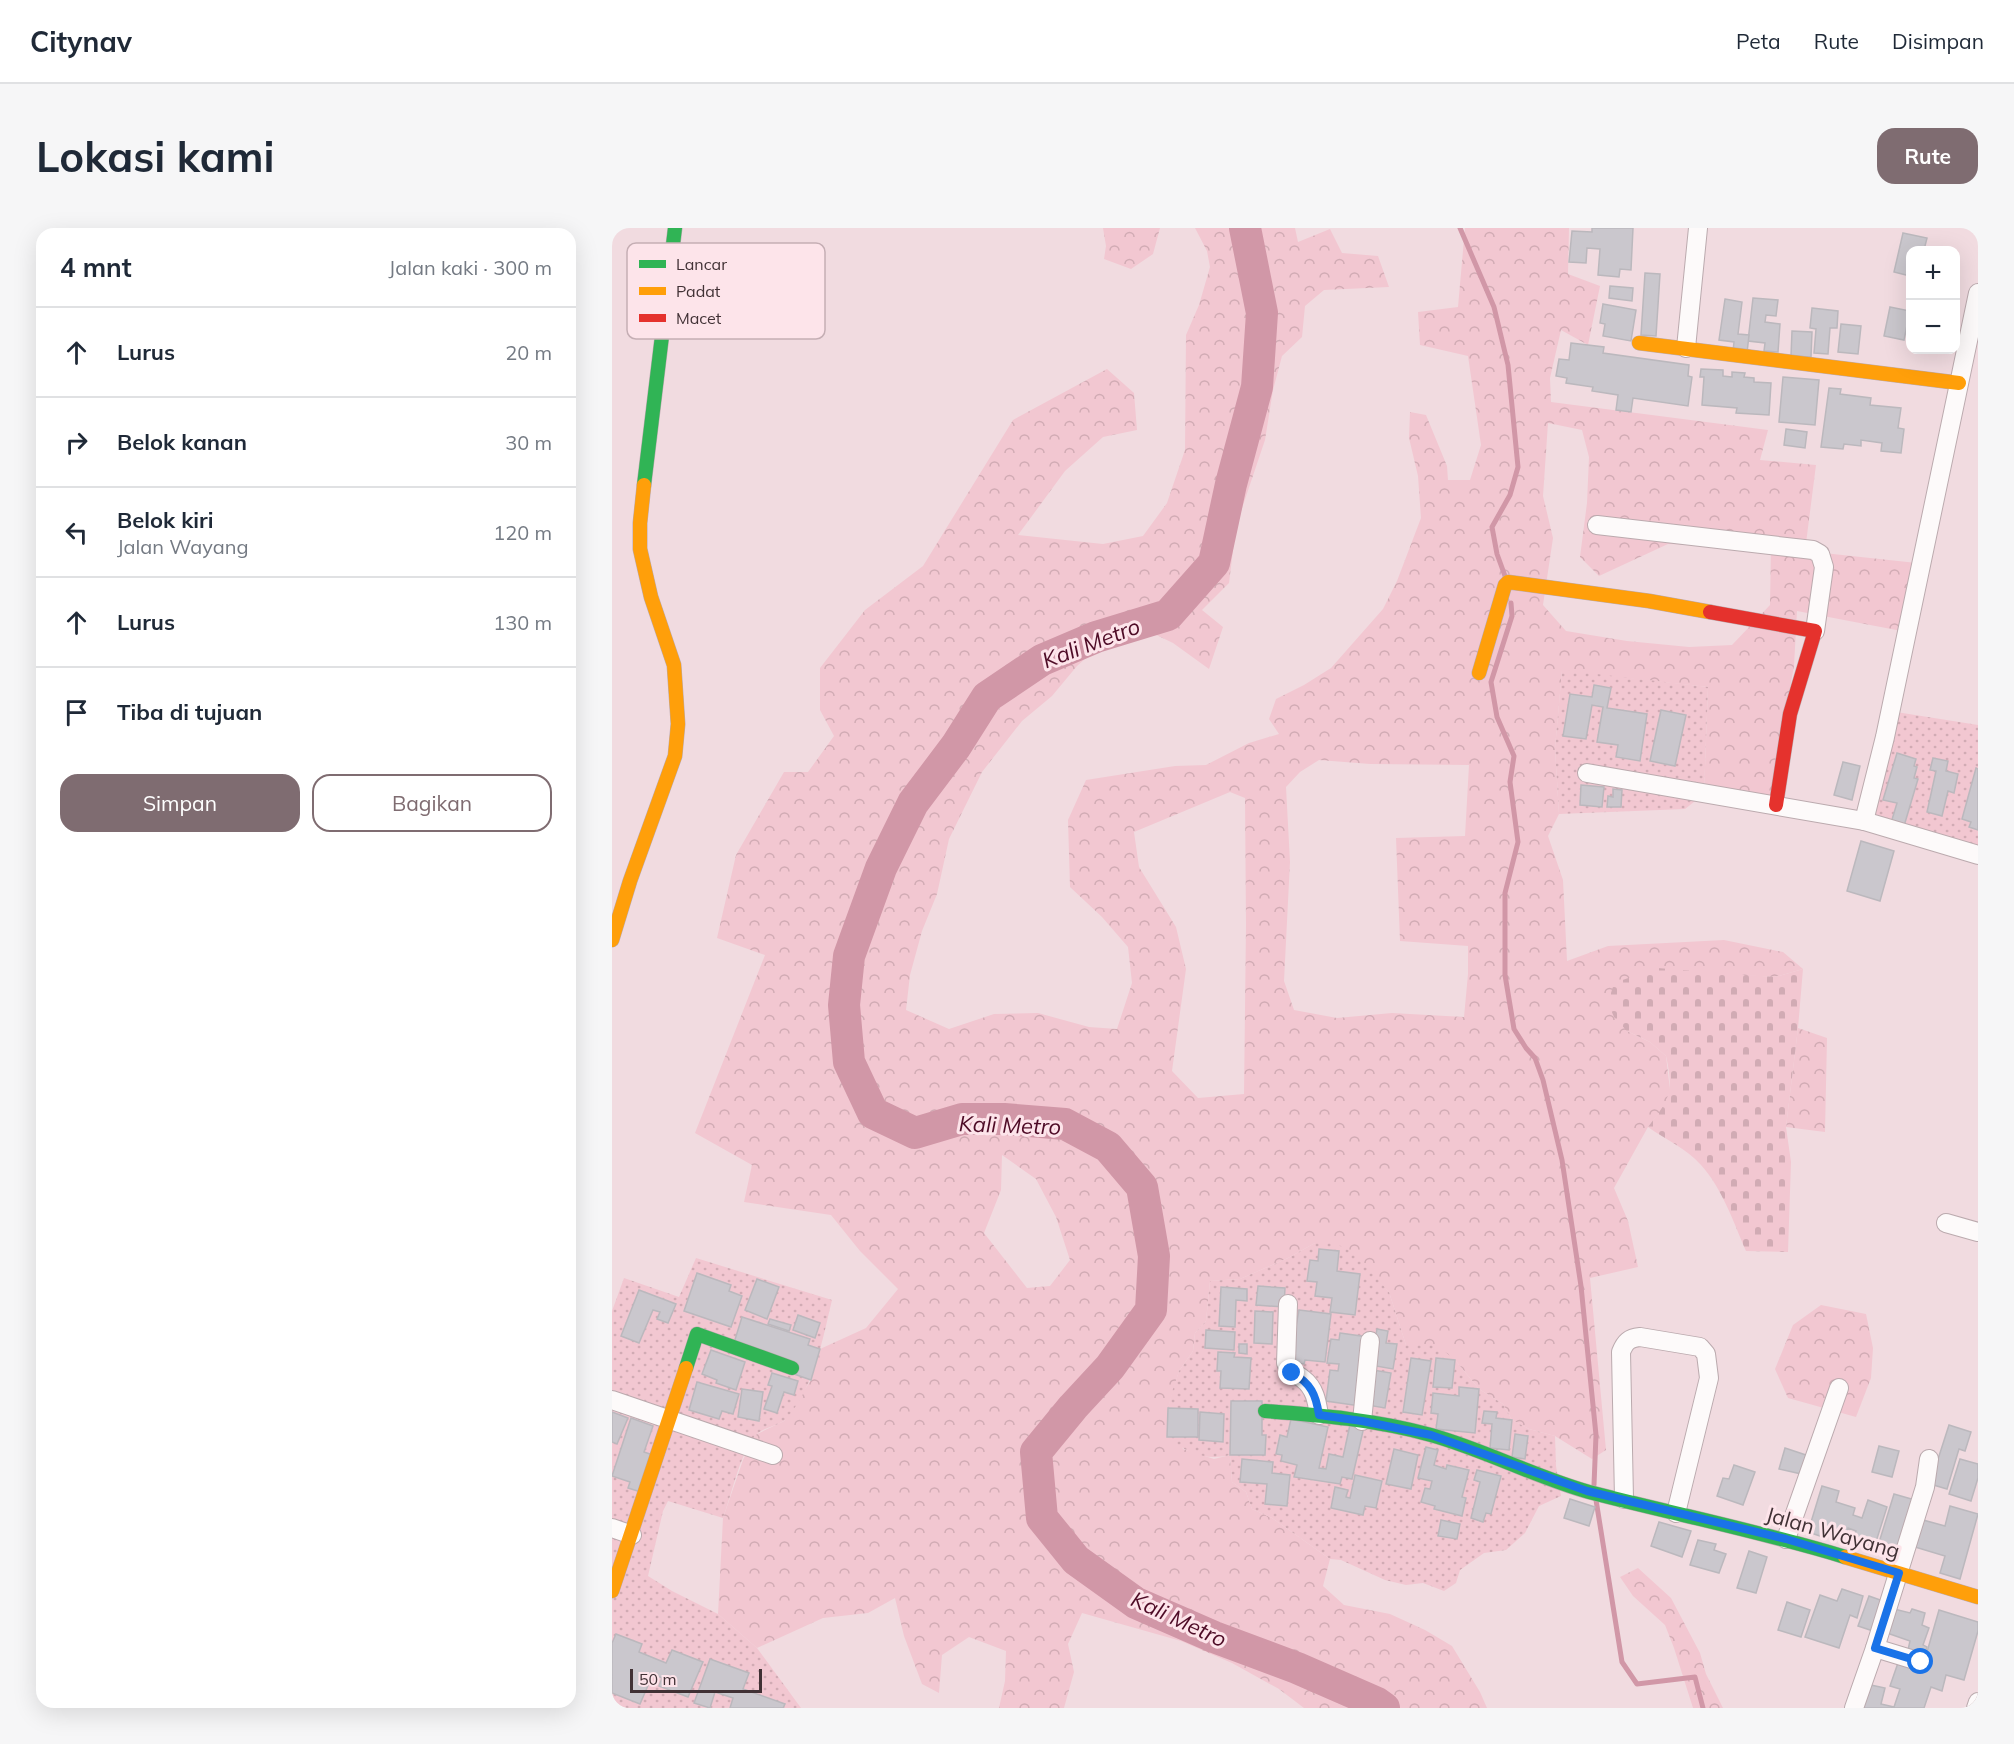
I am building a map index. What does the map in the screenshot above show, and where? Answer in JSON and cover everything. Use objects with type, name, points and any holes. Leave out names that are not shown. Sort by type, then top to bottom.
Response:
[{"type":"street","points":[[673,243],[675,228]]},
{"type":"street","points":[[1686,348],[1698,228]]},
{"type":"street","points":[[1864,821],[1886,737],[1978,293]]},
{"type":"street","points":[[612,940],[630,881],[675,756],[678,724],[674,665],[651,597],[640,549],[640,523],[661,339]]},
{"type":"street","points":[[1639,343],[1959,383]]},
{"type":"street","points":[[1597,525],[1813,550],[1820,554],[1824,567],[1815,631],[1791,714],[1776,804]]},
{"type":"street","points":[[1479,673],[1505,585],[1508,582],[1648,600],[1815,631]]},
{"type":"street","points":[[1587,773],[1864,821],[1978,855]]},
{"type":"street","points":[[1946,1223],[1978,1232]]},
{"type":"street","points":[[1288,1304],[1286,1363],[1288,1370],[1310,1386],[1317,1398],[1319,1415]]},
{"type":"street","points":[[612,1591],[697,1334],[792,1368]]},
{"type":"street","points":[[1624,1499],[1621,1352],[1624,1344],[1630,1338],[1640,1337],[1700,1347],[1706,1354],[1708,1378],[1676,1513]]},
{"type":"street","points":[[1362,1421],[1370,1341]]},
{"type":"street","points":[[1786,1539],[1839,1388]]},
{"type":"street","points":[[612,1400],[773,1455]]},
{"type":"street","name":"Jalan Wayang","points":[[1264,1411],[1362,1421],[1431,1435],[1587,1491],[1786,1539],[1978,1596]]},
{"type":"street","points":[[1854,1708],[1899,1573],[1925,1486],[1929,1459]]},
{"type":"street","points":[[612,1528],[632,1535]]},
{"type":"street","points":[[1875,1648],[1921,1662]]},
{"type":"street","points":[[1976,1708],[1978,1702]]},
{"type":"green space","points":[[1103,228],[1160,228],[1153,254],[1131,269],[1104,259],[1106,246]]},
{"type":"green space","points":[[1195,228],[1295,228],[1298,242],[1330,229],[1342,253],[1378,256],[1389,287],[1324,290],[1305,306],[1302,337],[1282,356],[1273,390],[1265,440],[1236,526],[1229,583],[1202,610],[1223,627],[1209,669],[1173,643],[1146,630],[1112,635],[1077,666],[1052,696],[1022,721],[982,772],[949,839],[937,894],[922,931],[910,975],[906,1010],[949,1029],[994,1014],[1038,1013],[1089,1027],[1117,1029],[1132,983],[1128,947],[1102,917],[1070,887],[1068,820],[1086,780],[1175,766],[1206,765],[1249,743],[1279,734],[1269,719],[1276,699],[1331,668],[1383,609],[1397,581],[1421,518],[1418,476],[1409,438],[1410,412],[1426,415],[1447,466],[1448,480],[1470,480],[1481,445],[1468,356],[1420,345],[1418,312],[1458,307],[1465,228],[1569,228],[1568,274],[1600,286],[1588,345],[1561,330],[1550,378],[1551,402],[1768,430],[1760,460],[1816,465],[1805,551],[1926,564],[1912,633],[1797,611],[1794,666],[1768,809],[1704,794],[1708,687],[1562,671],[1555,748],[1559,814],[1548,836],[1563,880],[1567,961],[1608,946],[1724,940],[1783,952],[1803,969],[1775,977],[1703,973],[1627,1031],[1650,1042],[1666,1056],[1670,1090],[1666,1104],[1648,1127],[1614,1188],[1628,1221],[1638,1267],[1590,1278],[1606,1450],[1592,1459],[1555,1436],[1529,1429],[1512,1420],[1503,1404],[1479,1389],[1455,1360],[1406,1345],[1389,1292],[1372,1274],[1315,1243],[1288,1258],[1240,1279],[1210,1281],[1206,1321],[1195,1333],[1193,1351],[1179,1371],[1168,1408],[1183,1449],[1214,1459],[1230,1455],[1232,1482],[1246,1492],[1252,1509],[1272,1518],[1330,1559],[1323,1586],[1344,1605],[1390,1614],[1425,1630],[1452,1646],[1487,1708],[1304,1708],[1279,1689],[1232,1663],[1181,1641],[1082,1613],[1068,1644],[1074,1672],[1064,1708],[999,1708],[1005,1681],[1006,1651],[969,1637],[942,1655],[939,1693],[922,1684],[904,1636],[895,1598],[868,1613],[823,1618],[757,1648],[718,1614],[723,1518],[743,1460],[755,1435],[784,1421],[811,1380],[820,1349],[866,1328],[898,1289],[860,1251],[831,1215],[744,1202],[752,1165],[695,1133],[765,955],[717,938],[736,855],[784,772],[808,772],[834,736],[820,710],[820,668],[865,610],[923,566],[1013,420],[1107,369],[1134,393],[1137,430],[1103,437],[1065,471],[1018,535],[1103,544],[1143,536],[1167,503],[1185,450],[1186,335],[1199,305],[1210,267],[1207,251]],"holes":[[[1548,423],[1582,430],[1589,457],[1587,503],[1580,557],[1599,576],[1668,544],[1771,547],[1770,605],[1732,645],[1689,647],[1627,641],[1566,631],[1543,605],[1553,538],[1543,496]],[[1319,760],[1370,764],[1469,765],[1465,836],[1396,838],[1400,941],[1468,946],[1464,1017],[1392,1013],[1337,1018],[1294,1010],[1284,981],[1290,862],[1286,787],[1300,772]],[[1230,792],[1245,798],[1244,1094],[1198,1098],[1172,1071],[1186,969],[1176,927],[1139,867],[1134,832]],[[1002,1155],[1036,1179],[1056,1217],[1070,1260],[1050,1286],[1027,1288],[984,1233],[1001,1190]]]},
{"type":"green space","points":[[1562,670],[1708,687],[1704,794],[1685,809],[1559,814],[1555,748]]},
{"type":"green space","points":[[1890,711],[1978,725],[1978,861],[1865,830]]},
{"type":"green space","points":[[1657,968],[1775,977],[1803,969],[1786,1127],[1791,1162],[1788,1252],[1746,1251],[1727,1206],[1701,1165],[1689,1154],[1648,1127],[1668,1095],[1670,1078],[1666,1056],[1650,1042],[1627,1031],[1614,1017],[1608,1003],[1614,983]]},
{"type":"green space","points":[[1798,1028],[1827,1038],[1825,1132],[1786,1127]]},
{"type":"green space","points":[[1315,1243],[1335,1243],[1356,1254],[1389,1292],[1406,1345],[1437,1345],[1455,1360],[1479,1389],[1503,1404],[1512,1420],[1529,1429],[1555,1436],[1556,1466],[1561,1496],[1539,1506],[1525,1533],[1506,1550],[1484,1553],[1460,1570],[1456,1583],[1444,1591],[1423,1583],[1406,1585],[1385,1580],[1341,1560],[1330,1559],[1272,1518],[1252,1509],[1246,1492],[1232,1482],[1230,1455],[1212,1457],[1197,1454],[1167,1437],[1168,1408],[1173,1389],[1179,1371],[1193,1351],[1195,1333],[1206,1321],[1210,1281],[1240,1279],[1288,1258]]},
{"type":"green space","points":[[696,1258],[832,1300],[821,1347],[804,1392],[786,1419],[754,1437],[740,1465],[723,1518],[668,1501],[663,1511],[648,1576],[718,1614],[757,1648],[801,1708],[612,1708],[612,1311],[624,1278],[679,1297]]},
{"type":"green space","points":[[1821,1305],[1866,1314],[1873,1348],[1871,1378],[1856,1417],[1788,1398],[1775,1369],[1793,1325]]},
{"type":"green space","points":[[1638,1568],[1671,1598],[1700,1653],[1706,1674],[1723,1708],[1693,1708],[1665,1625],[1633,1596],[1620,1577]]},
{"type":"building","points":[[1592,228],[1633,228],[1631,270],[1620,269],[1619,277],[1598,275],[1600,249],[1587,248],[1586,263],[1569,262],[1572,231],[1592,232]]},
{"type":"building","points":[[1903,233],[1927,238],[1925,246],[1906,246],[1906,275],[1894,272]]},
{"type":"building","points":[[1645,273],[1660,274],[1656,336],[1641,335]]},
{"type":"building","points":[[1610,286],[1633,288],[1632,301],[1609,298]]},
{"type":"building","points":[[1753,298],[1778,300],[1776,316],[1766,315],[1765,322],[1780,324],[1778,352],[1764,351],[1765,343],[1748,341]]},
{"type":"building","points":[[1725,299],[1742,302],[1738,334],[1749,335],[1747,353],[1733,351],[1734,342],[1719,340]]},
{"type":"building","points":[[1603,304],[1636,310],[1631,341],[1603,336],[1605,324],[1600,323]]},
{"type":"building","points":[[1890,307],[1906,310],[1904,340],[1884,336]]},
{"type":"building","points":[[1812,308],[1838,311],[1837,328],[1830,328],[1828,354],[1814,353],[1816,329],[1810,328]]},
{"type":"building","points":[[1841,324],[1861,326],[1858,354],[1838,352]]},
{"type":"building","points":[[1792,331],[1812,332],[1811,357],[1791,356]]},
{"type":"building","points":[[1571,343],[1604,347],[1603,353],[1689,365],[1688,376],[1692,377],[1688,406],[1633,398],[1631,412],[1616,410],[1618,395],[1592,391],[1593,387],[1566,383],[1567,378],[1556,376],[1559,359],[1569,360]]},
{"type":"building","points":[[1701,369],[1723,370],[1723,376],[1732,377],[1732,372],[1745,373],[1744,377],[1754,378],[1754,382],[1771,383],[1769,415],[1736,413],[1737,408],[1702,405],[1704,377],[1700,377]]},
{"type":"building","points":[[1783,377],[1819,380],[1815,425],[1779,422]]},
{"type":"building","points":[[1829,388],[1841,389],[1840,394],[1871,398],[1870,405],[1901,408],[1898,428],[1904,429],[1901,453],[1881,451],[1882,443],[1861,440],[1861,446],[1844,444],[1843,449],[1821,447]]},
{"type":"building","points":[[1786,429],[1807,432],[1805,448],[1784,445]]},
{"type":"building","points":[[1594,685],[1611,688],[1607,708],[1647,714],[1640,761],[1616,757],[1618,745],[1597,742],[1603,707],[1592,705],[1586,739],[1563,736],[1570,694],[1592,697]]},
{"type":"building","points":[[1661,710],[1686,715],[1675,766],[1650,761]]},
{"type":"building","points":[[1897,753],[1916,759],[1914,766],[1917,767],[1914,778],[1918,779],[1904,826],[1891,823],[1897,803],[1883,800]]},
{"type":"building","points":[[1933,758],[1948,761],[1946,771],[1958,774],[1954,793],[1948,791],[1942,816],[1927,812],[1936,771],[1930,770]]},
{"type":"building","points":[[1843,762],[1860,766],[1852,800],[1834,795]]},
{"type":"building","points":[[1976,768],[1978,769],[1978,830],[1969,827],[1971,822],[1962,819]]},
{"type":"building","points":[[1581,785],[1604,787],[1602,807],[1580,805]]},
{"type":"building","points":[[1613,789],[1622,790],[1621,807],[1607,807],[1608,796],[1613,797]]},
{"type":"building","points":[[1861,841],[1894,851],[1880,901],[1847,891]]},
{"type":"building","points":[[1319,1249],[1339,1251],[1337,1271],[1360,1274],[1355,1315],[1330,1312],[1332,1298],[1315,1296],[1317,1282],[1307,1281],[1310,1260],[1318,1261]]},
{"type":"building","points":[[697,1273],[731,1285],[729,1291],[742,1296],[731,1327],[684,1311]]},
{"type":"building","points":[[757,1279],[779,1287],[767,1319],[745,1310]]},
{"type":"building","points":[[1258,1286],[1285,1288],[1284,1307],[1256,1305]]},
{"type":"building","points":[[1221,1287],[1247,1289],[1247,1301],[1236,1300],[1235,1327],[1219,1326]]},
{"type":"building","points":[[639,1290],[676,1304],[668,1323],[657,1319],[660,1312],[653,1310],[639,1343],[621,1336]]},
{"type":"building","points":[[1299,1310],[1331,1314],[1325,1362],[1305,1360],[1304,1364],[1287,1362],[1291,1326],[1296,1326]]},
{"type":"building","points":[[1255,1311],[1273,1312],[1272,1344],[1254,1343]]},
{"type":"building","points":[[798,1315],[820,1323],[815,1338],[793,1330]]},
{"type":"building","points":[[742,1317],[810,1339],[808,1345],[820,1349],[811,1380],[733,1346]]},
{"type":"building","points":[[770,1319],[791,1325],[789,1331],[768,1324]]},
{"type":"building","points":[[1377,1329],[1388,1331],[1386,1343],[1397,1344],[1393,1369],[1370,1365]]},
{"type":"building","points":[[1206,1330],[1235,1332],[1234,1350],[1205,1348]]},
{"type":"building","points":[[1340,1333],[1368,1337],[1360,1406],[1326,1401],[1330,1370],[1338,1371],[1339,1364],[1327,1363],[1331,1339],[1339,1340]]},
{"type":"building","points":[[1239,1344],[1247,1344],[1247,1354],[1239,1353]]},
{"type":"building","points":[[711,1350],[745,1362],[736,1390],[716,1383],[717,1380],[702,1374]]},
{"type":"building","points":[[1218,1352],[1235,1353],[1234,1357],[1251,1358],[1249,1389],[1220,1388],[1221,1371],[1217,1371]]},
{"type":"building","points":[[1411,1358],[1431,1361],[1422,1415],[1403,1412]]},
{"type":"building","points":[[1436,1358],[1455,1360],[1452,1388],[1433,1387]]},
{"type":"building","points":[[1373,1370],[1391,1373],[1385,1408],[1367,1405]]},
{"type":"building","points":[[772,1373],[798,1381],[794,1395],[784,1392],[777,1413],[764,1409],[772,1386],[768,1385]]},
{"type":"building","points":[[697,1382],[739,1394],[733,1414],[722,1411],[719,1419],[689,1410]]},
{"type":"building","points":[[1459,1387],[1479,1389],[1475,1433],[1436,1429],[1438,1414],[1431,1413],[1433,1393],[1459,1396]]},
{"type":"building","points":[[742,1389],[763,1392],[759,1421],[738,1417]]},
{"type":"building","points":[[1231,1401],[1262,1401],[1262,1435],[1266,1435],[1265,1455],[1230,1455]]},
{"type":"building","points":[[1168,1408],[1198,1409],[1198,1437],[1167,1437]]},
{"type":"building","points":[[1484,1411],[1497,1412],[1496,1418],[1512,1420],[1509,1450],[1490,1448],[1492,1424],[1482,1423]]},
{"type":"building","points":[[612,1412],[628,1418],[617,1444],[612,1442]]},
{"type":"building","points":[[1200,1412],[1224,1414],[1223,1442],[1199,1440]]},
{"type":"building","points":[[631,1418],[653,1426],[644,1452],[653,1455],[641,1492],[628,1488],[630,1482],[612,1476]]},
{"type":"building","points":[[1291,1419],[1328,1427],[1319,1468],[1326,1469],[1329,1454],[1343,1457],[1351,1420],[1363,1431],[1352,1479],[1342,1477],[1340,1484],[1294,1477],[1297,1465],[1281,1461],[1282,1455],[1276,1454],[1280,1435],[1287,1437]]},
{"type":"building","points":[[1949,1425],[1971,1432],[1965,1451],[1959,1449],[1947,1489],[1930,1484]]},
{"type":"building","points":[[1515,1434],[1528,1436],[1525,1459],[1512,1457]]},
{"type":"building","points":[[1879,1446],[1899,1451],[1892,1477],[1872,1472]]},
{"type":"building","points":[[1426,1447],[1438,1450],[1434,1465],[1446,1469],[1447,1465],[1469,1470],[1462,1497],[1466,1498],[1462,1516],[1434,1509],[1435,1506],[1421,1502],[1425,1488],[1430,1489],[1432,1481],[1418,1478]]},
{"type":"building","points":[[1785,1448],[1812,1457],[1806,1475],[1779,1469]]},
{"type":"building","points":[[1394,1449],[1418,1455],[1411,1489],[1386,1484]]},
{"type":"building","points":[[1242,1459],[1273,1462],[1272,1473],[1290,1475],[1287,1506],[1265,1504],[1267,1484],[1240,1482]]},
{"type":"building","points":[[1960,1459],[1978,1464],[1978,1478],[1971,1501],[1949,1494]]},
{"type":"building","points":[[1734,1465],[1755,1472],[1743,1505],[1717,1496],[1723,1478],[1729,1479]]},
{"type":"building","points":[[1477,1470],[1501,1476],[1491,1514],[1486,1513],[1483,1522],[1471,1518],[1480,1482],[1474,1480]]},
{"type":"building","points":[[1355,1475],[1382,1481],[1376,1508],[1365,1506],[1363,1515],[1331,1508],[1335,1487],[1348,1490],[1346,1497],[1350,1498]]},
{"type":"building","points":[[1822,1486],[1839,1491],[1836,1502],[1855,1508],[1853,1515],[1862,1518],[1868,1500],[1887,1507],[1874,1548],[1852,1541],[1856,1531],[1848,1528],[1844,1539],[1825,1533],[1823,1537],[1808,1532]]},
{"type":"building","points":[[1894,1494],[1915,1500],[1898,1555],[1877,1549]]},
{"type":"building","points":[[1570,1499],[1595,1507],[1589,1526],[1564,1518]]},
{"type":"building","points":[[1950,1506],[1978,1514],[1960,1579],[1940,1573],[1945,1556],[1915,1547],[1923,1520],[1945,1526]]},
{"type":"building","points":[[1441,1520],[1460,1524],[1457,1539],[1438,1536]]},
{"type":"building","points":[[1659,1522],[1691,1531],[1682,1557],[1651,1546]]},
{"type":"building","points":[[1698,1540],[1716,1544],[1714,1550],[1726,1554],[1719,1573],[1690,1565]]},
{"type":"building","points":[[1749,1551],[1767,1557],[1756,1593],[1737,1588]]},
{"type":"building","points":[[1842,1589],[1863,1596],[1857,1618],[1850,1615],[1839,1648],[1805,1637],[1820,1595],[1837,1601]]},
{"type":"building","points":[[1869,1596],[1883,1601],[1873,1631],[1858,1626]]},
{"type":"building","points":[[1787,1602],[1810,1610],[1801,1637],[1778,1630]]},
{"type":"building","points":[[1894,1609],[1910,1613],[1912,1609],[1925,1613],[1922,1625],[1929,1628],[1923,1645],[1927,1647],[1924,1655],[1908,1650],[1910,1641],[1887,1633]]},
{"type":"building","points":[[1939,1610],[1978,1622],[1978,1631],[1964,1680],[1946,1675],[1942,1691],[1931,1687],[1924,1708],[1859,1708],[1866,1684],[1885,1688],[1881,1704],[1894,1707],[1900,1689],[1890,1686],[1899,1660],[1923,1666]]},
{"type":"building","points":[[616,1634],[642,1644],[639,1652],[666,1663],[672,1650],[703,1662],[688,1697],[659,1686],[662,1678],[653,1674],[640,1704],[612,1693],[612,1643]]},
{"type":"building","points":[[710,1659],[749,1673],[743,1689],[785,1704],[783,1708],[730,1708],[733,1698],[715,1692],[710,1708],[694,1703]]},
{"type":"waterway","name":"Kali Metro","points":[[1245,228],[1262,313],[1257,387],[1231,484],[1214,563],[1168,615],[1096,637],[1042,660],[987,697],[956,746],[913,803],[881,868],[849,956],[844,1005],[849,1062],[873,1113],[915,1133],[962,1119],[1004,1119],[1065,1124],[1108,1147],[1142,1187],[1154,1256],[1151,1310],[1110,1367],[1036,1452],[1042,1518],[1076,1560],[1136,1603],[1214,1637],[1297,1668],[1384,1708]]},
{"type":"waterway","points":[[1460,228],[1494,307],[1508,365],[1518,467],[1510,495],[1492,527],[1497,554],[1505,576]]},
{"type":"waterway","points":[[1511,603],[1512,616],[1491,682],[1497,717],[1514,756],[1510,782],[1518,842],[1505,893],[1505,975],[1514,1029],[1535,1058],[1543,1080],[1562,1160],[1581,1286],[1596,1435],[1594,1485]]},
{"type":"waterway","points":[[1596,1500],[1622,1662],[1637,1684],[1695,1677],[1703,1708]]},
{"type":"traffic: fast","points":[[673,243],[675,228]]},
{"type":"traffic: fast","points":[[644,485],[662,339]]},
{"type":"traffic: fast","points":[[686,1368],[697,1334],[792,1368]]},
{"type":"traffic: fast","points":[[1265,1411],[1390,1425],[1431,1435],[1589,1492],[1845,1557]]},
{"type":"traffic: slow","points":[[1639,343],[1959,383]]},
{"type":"traffic: slow","points":[[612,940],[630,881],[675,756],[678,724],[674,665],[651,597],[640,549],[644,485]]},
{"type":"traffic: slow","points":[[1479,673],[1505,585],[1508,582],[1649,601],[1710,612]]},
{"type":"traffic: slow","points":[[612,1591],[686,1368]]},
{"type":"traffic: slow","points":[[1845,1557],[1978,1597]]},
{"type":"traffic: jam","points":[[1710,612],[1815,631],[1790,714],[1776,805]]},
{"type":"route","points":[[1292,1373],[1310,1386],[1317,1398],[1319,1415],[1431,1435],[1587,1491],[1786,1539],[1899,1573],[1875,1648],[1921,1662]]}]
